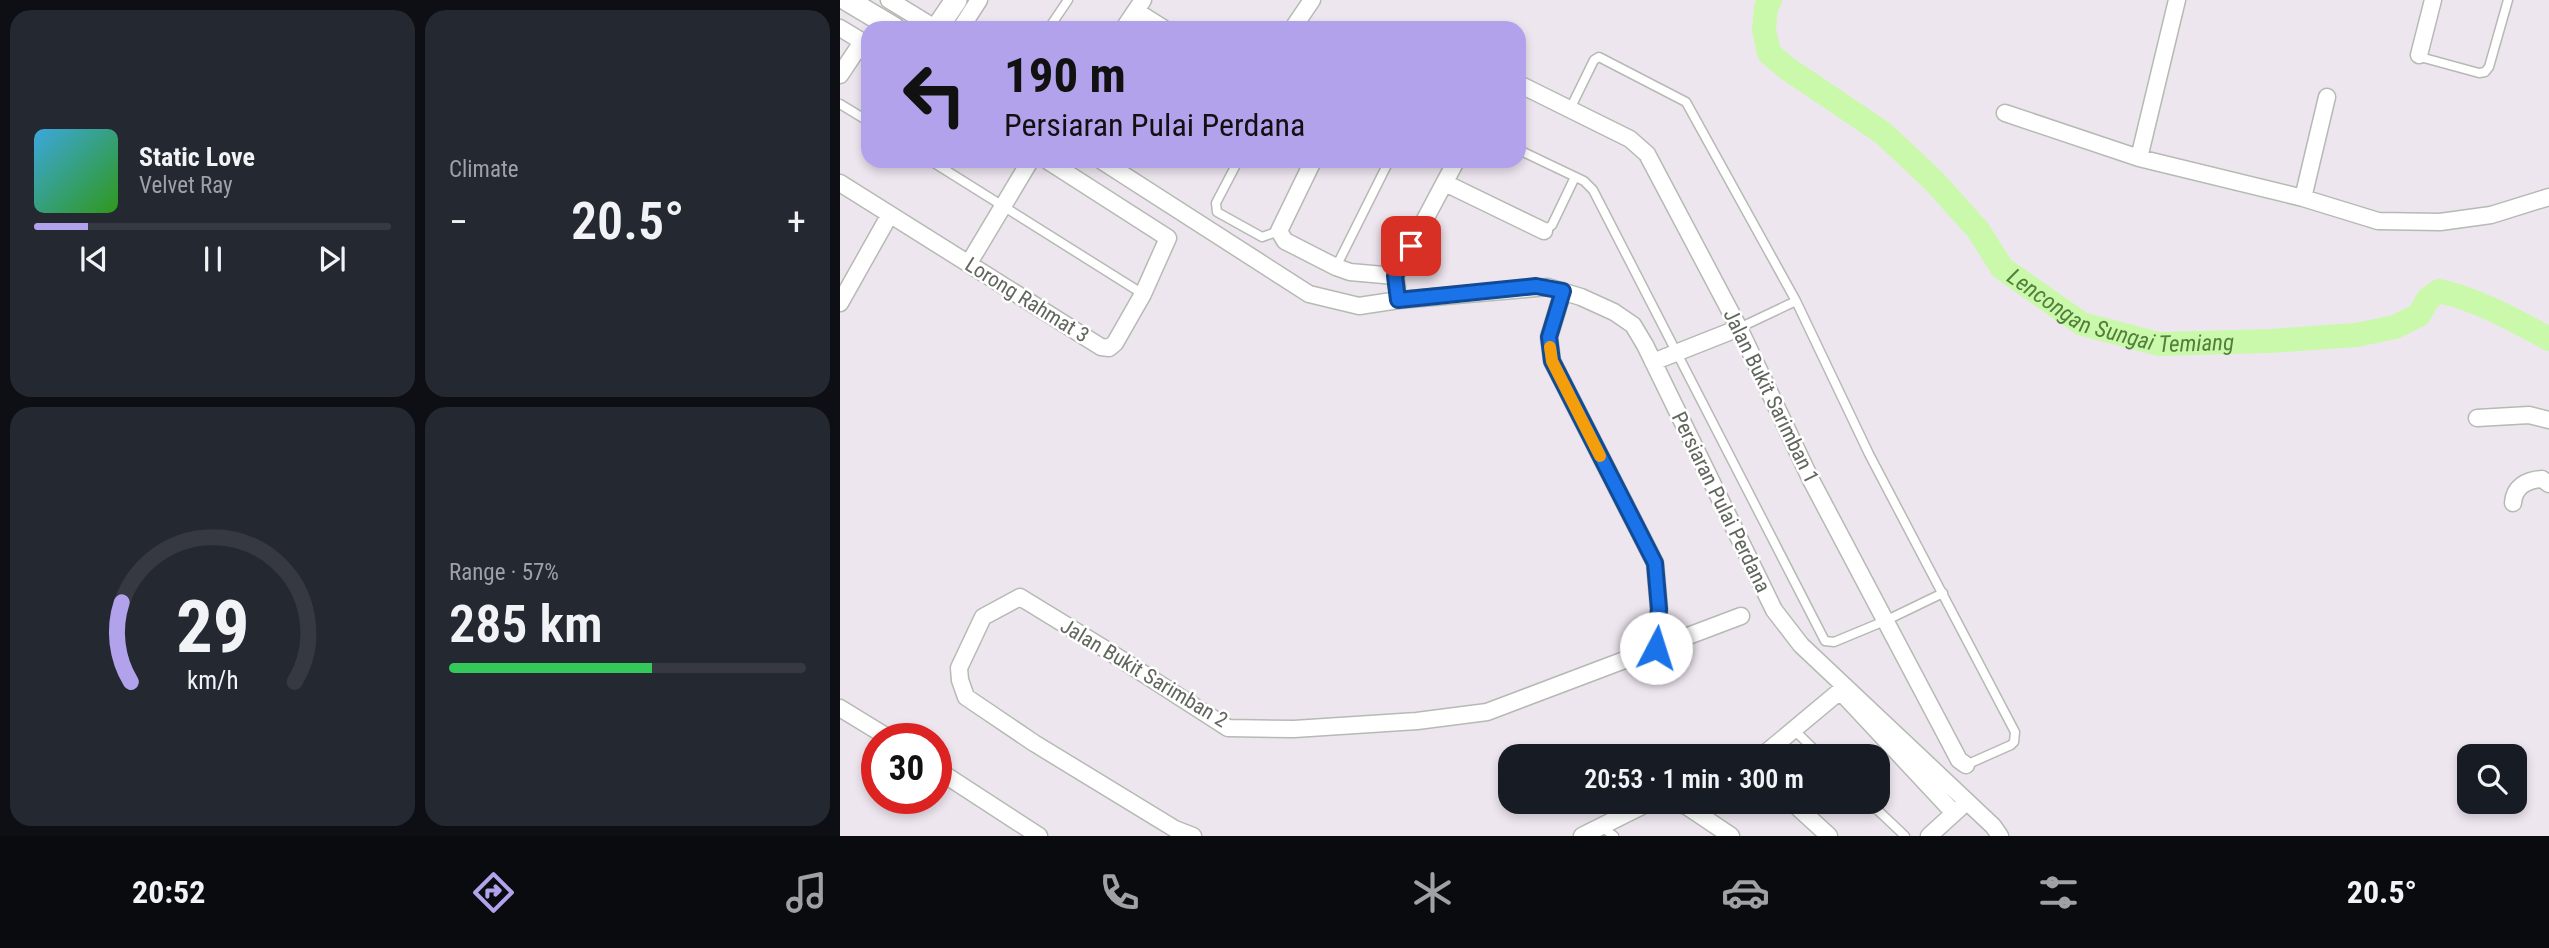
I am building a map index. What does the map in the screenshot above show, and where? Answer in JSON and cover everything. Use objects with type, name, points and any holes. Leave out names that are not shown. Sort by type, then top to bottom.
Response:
[{"type":"main road","points":[[847,0],[882,21]]},
{"type":"main road","points":[[941,21],[956,0]]},
{"type":"street","points":[[889,0],[924,21]]},
{"type":"street","points":[[966,21],[979,0]]},
{"type":"street","points":[[1298,21],[1312,0]]},
{"type":"street","points":[[2139,158],[2177,0]]},
{"type":"street","points":[[2419,55],[2433,0]]},
{"type":"street","points":[[1129,21],[1140,5],[1156,21]]},
{"type":"street","points":[[840,28],[861,41]]},
{"type":"street","points":[[840,75],[861,48]]},
{"type":"street","name":"Jalan Bukit Sarimban 1","points":[[1526,87],[1640,145],[1647,155],[1739,328],[1811,480],[1959,761],[1966,765]]},
{"type":"street","points":[[2302,198],[2327,97]]},
{"type":"street","points":[[2005,113],[2139,158],[2302,198],[2378,221],[2440,222],[2491,215],[2549,197]]},
{"type":"street","points":[[969,263],[1026,168]]},
{"type":"street","name":"Lorong Rahmat 3","points":[[840,183],[1101,347],[1108,348],[1115,343],[1143,294],[1168,238],[1059,168]]},
{"type":"street","name":"Persiaran Pulai Perdana","points":[[1113,168],[1309,294],[1359,306],[1536,286],[1563,291],[1614,312],[1633,325],[1774,610],[1801,645],[1960,808],[1993,826],[2000,836]]},
{"type":"street","points":[[1310,168],[1279,231],[1284,241],[1350,272],[1395,276]]},
{"type":"street","points":[[1398,300],[1395,276],[1452,168]]},
{"type":"street","points":[[1445,183],[1544,231]]},
{"type":"street","points":[[840,303],[889,216]]},
{"type":"street","points":[[1563,291],[1549,337],[1552,361],[1655,563],[1659,609],[1656,648],[1741,616]]},
{"type":"street","points":[[1653,362],[1739,328]]},
{"type":"street","points":[[2477,418],[2529,415],[2549,420]]},
{"type":"street","points":[[2513,503],[2513,496],[2525,483],[2542,480],[2549,484]]},
{"type":"street","name":"Jalan Bukit Sarimban 2","points":[[1193,836],[1175,829],[1034,743],[966,697],[959,668],[983,617],[1020,597],[1228,728],[1294,729],[1417,721],[1487,712],[1656,648]]},
{"type":"street","points":[[1775,744],[1840,691],[1960,808],[1929,836]]},
{"type":"street","points":[[840,708],[864,723]]},
{"type":"street","points":[[952,779],[1039,836]]},
{"type":"street","points":[[1582,836],[1625,814]]},
{"type":"street","points":[[1698,814],[1731,836]]},
{"type":"street","points":[[1805,814],[1829,836]]},
{"type":"lane","points":[[1054,21],[1068,0]]},
{"type":"lane","points":[[2419,55],[2479,73],[2485,72],[2489,67],[2508,0]]},
{"type":"lane","points":[[1570,109],[1594,60],[1599,57],[1686,102],[1796,301],[1869,454],[2016,737],[2011,746],[1966,765]]},
{"type":"lane","points":[[840,104],[861,117]]},
{"type":"lane","points":[[1526,153],[1584,181],[1593,190],[1822,637],[1835,642],[1943,593]]},
{"type":"lane","points":[[942,168],[1143,294]]},
{"type":"lane","points":[[1234,168],[1216,203],[1217,212],[1262,237],[1279,231]]},
{"type":"lane","points":[[1336,267],[1386,168]]},
{"type":"lane","points":[[1544,231],[1552,225],[1575,177]]},
{"type":"lane","points":[[1739,328],[1796,301]]},
{"type":"lane","points":[[1793,728],[1809,744]]},
{"type":"lane","points":[[1882,814],[1905,836]]},
{"type":"lane","points":[[1600,826],[1614,836]]},
{"type":"waterway","name":"Lencongan Sungai Temiang","points":[[1770,0],[1766,7],[1764,30],[1769,53],[1788,69],[1883,133],[1934,181],[1978,230],[2002,268],[2082,324],[2159,344],[2356,335],[2395,327],[2419,315],[2428,299],[2439,291],[2482,305],[2549,339]]},
{"type":"slow traffic","points":[[1550,347],[1552,361],[1600,456]]},
{"type":"route","points":[[1411,246],[1395,276],[1398,300],[1536,286],[1563,291],[1549,337],[1552,361],[1655,563],[1659,609],[1656,648]]}]
